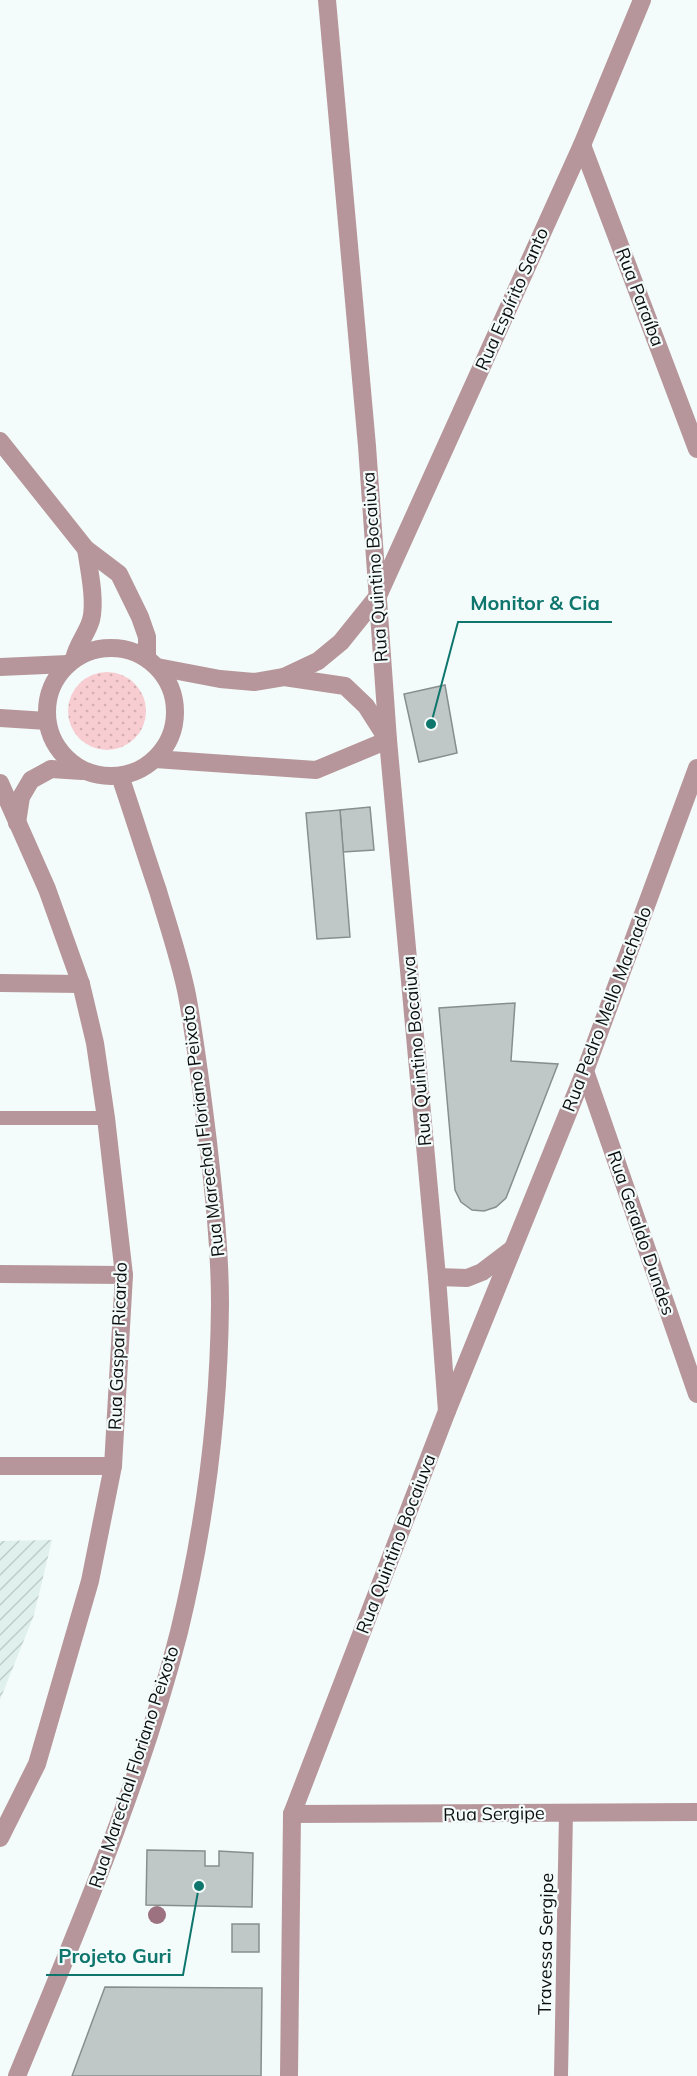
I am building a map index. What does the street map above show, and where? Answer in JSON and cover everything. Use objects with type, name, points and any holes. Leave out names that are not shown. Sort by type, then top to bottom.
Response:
[{"type":"street","name":"Rua Quintino Bocaiuva","points":[[289,2076],[292,1814],[447,1412],[437,1277],[388,740],[367,446],[327,0]]},
{"type":"street","name":"Rua Espírito Santo","points":[[378,596],[582,145],[642,0]]},
{"type":"street","name":"Rua Paraíba","points":[[582,145],[697,449]]},
{"type":"street","points":[[0,441],[86,549],[119,574],[140,616],[152,663],[171,688],[175,713],[170,738],[155,759],[120,776],[102,776],[85,771],[51,769],[31,780],[21,797],[17,823]]},
{"type":"street","points":[[85,771],[66,759],[53,741],[47,721],[48,700],[55,680],[71,661],[91,620],[92,583],[86,549]]},
{"type":"street","points":[[0,667],[71,661],[98,649],[123,649],[152,663],[219,679],[254,682],[285,677],[318,661],[341,642],[378,596]]},
{"type":"street","points":[[155,759],[316,770],[388,740],[366,706],[345,686],[285,677]]},
{"type":"street","points":[[0,718],[47,721]]},
{"type":"street","name":"Rua Pedro Mello Machado","points":[[447,1412],[585,1071],[697,768]]},
{"type":"street","name":"Rua Marechal Floriano Peixoto","points":[[17,2076],[99,1874],[153,1721],[178,1633],[201,1522],[218,1373],[220,1300],[215,1207],[193,1035],[186,993],[168,924],[120,776]]},
{"type":"street","name":"Rua Gaspar Ricardo","points":[[0,783],[47,889],[81,984],[95,1043],[124,1275],[113,1466],[90,1581],[37,1764],[0,1838]]},
{"type":"street","points":[[0,983],[81,984]]},
{"type":"street","name":"Rua Geraldo Dundes","points":[[585,1071],[697,1394]]},
{"type":"street","name":"Rua Pedro Mello Machado","points":[[437,1277],[467,1278],[482,1272],[512,1248]]},
{"type":"street","points":[[0,1274],[124,1275]]},
{"type":"street","points":[[0,1466],[113,1466]]},
{"type":"street","name":"Rua Sergipe","points":[[292,1814],[697,1812]]},
{"type":"lane","points":[[0,1118],[106,1118]]},
{"type":"lane","name":"Travessa Sergipe","points":[[561,2076],[566,1813]]},
{"type":"shaded area","points":[[107,672],[122,675],[139,689],[146,711],[143,726],[129,743],[107,750],[92,747],[75,733],[68,711],[71,696],[85,679]]},
{"type":"shaded area","points":[[52,1540],[34,1615],[0,1700],[0,1541]]},
{"type":"building","points":[[445,685],[457,753],[419,762],[404,694]]},
{"type":"building","points":[[370,807],[374,850],[343,852],[340,810]]},
{"type":"building","points":[[340,810],[350,937],[317,939],[306,813]]},
{"type":"building","points":[[515,1003],[511,1061],[558,1064],[506,1198],[496,1207],[484,1211],[472,1210],[461,1202],[455,1190],[439,1008]]},
{"type":"building","points":[[147,1850],[205,1851],[205,1866],[219,1866],[219,1851],[253,1853],[252,1907],[146,1905]]},
{"type":"building","points":[[232,1924],[259,1924],[259,1952],[232,1952]]},
{"type":"building","points":[[105,1987],[262,1988],[261,2076],[72,2076]]},
{"type":"place","name":"Monitor & Cia","points":[[431,724]]},
{"type":"place","name":"Projeto Guri","points":[[199,1886]]}]
